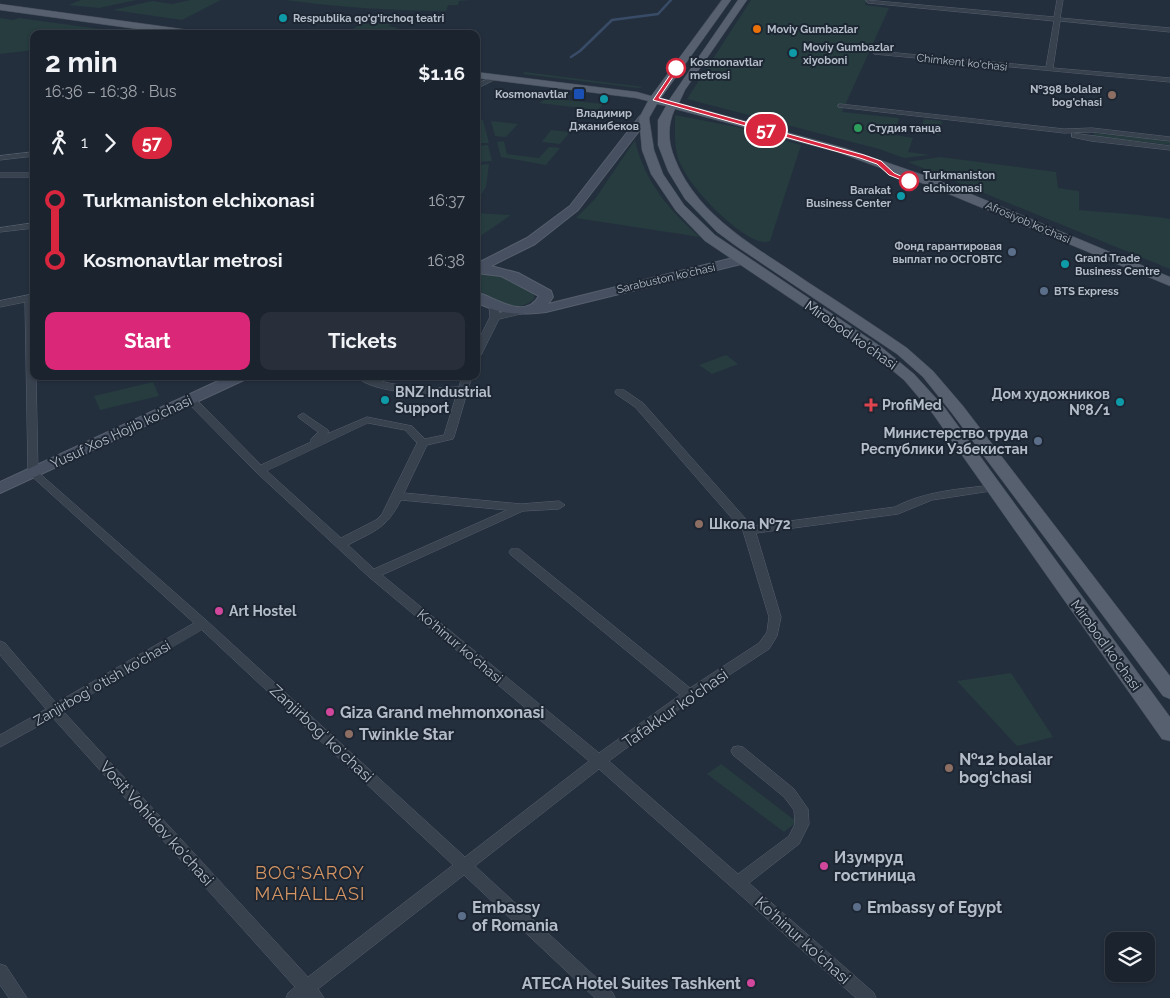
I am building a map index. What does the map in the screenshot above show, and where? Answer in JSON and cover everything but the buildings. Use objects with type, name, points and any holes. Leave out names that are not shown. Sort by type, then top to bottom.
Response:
[{"type":"main road","points":[[480,267],[531,241],[574,208],[644,118],[658,94],[727,0]]},
{"type":"main road","name":"Mirobod ko'chasi","points":[[743,0],[675,98],[664,120],[663,138],[668,159],[677,178],[689,196],[722,228],[758,255],[896,346],[928,374],[957,409],[1170,691]]},
{"type":"main road","points":[[2,8],[139,30]]},
{"type":"main road","points":[[2,8],[166,30]]},
{"type":"main road","name":"Afrosiyob ko'chasi","points":[[480,73],[658,94],[837,142],[886,157],[1170,272]]},
{"type":"main road","name":"Afrosiyob ko'chasi","points":[[480,75],[497,76]]},
{"type":"main road","name":"Afrosiyob ko'chasi","points":[[658,94],[675,98],[716,116],[841,150],[897,168],[1170,282]]},
{"type":"main road","points":[[664,120],[669,115],[678,113],[716,116]]},
{"type":"main road","name":"Mirobod ko'chasi","points":[[644,118],[650,157],[667,190],[703,232],[741,260],[875,349],[909,377],[939,411],[1170,733]]},
{"type":"main road","name":"Sarabuston ko'chasi","points":[[480,299],[494,311],[526,310],[758,255]]},
{"type":"main road","points":[[480,269],[504,272],[546,294],[545,301],[534,308],[526,310]]},
{"type":"main road","name":"Sarabuston ko'chasi","points":[[546,294],[557,299],[573,300]]},
{"type":"main road","name":"Yusuf Xos Hojib ko'chasi","points":[[0,488],[232,380]]},
{"type":"street","points":[[934,8],[936,0]]},
{"type":"street","points":[[1048,70],[1060,0]]},
{"type":"street","points":[[868,1],[1170,30]]},
{"type":"street","name":"Chimkent ko'chasi","points":[[876,52],[1048,70],[1170,80]]},
{"type":"street","points":[[480,85],[497,76]]},
{"type":"street","points":[[840,106],[1064,131],[1092,130],[1170,139]]},
{"type":"street","points":[[1064,131],[1091,139],[1170,148]]},
{"type":"street","points":[[0,158],[30,154]]},
{"type":"street","points":[[0,175],[30,175]]},
{"type":"street","points":[[0,230],[30,226]]},
{"type":"street","points":[[0,304],[30,298]]},
{"type":"street","points":[[480,346],[494,311]]},
{"type":"street","points":[[32,380],[33,473]]},
{"type":"street","points":[[367,380],[424,391],[462,390]]},
{"type":"street","points":[[424,443],[449,437],[466,380]]},
{"type":"street","points":[[620,392],[639,405],[750,530],[898,510],[908,504],[928,498],[993,488]]},
{"type":"street","name":"Ko‘hinur ko‘chasi","points":[[190,400],[260,470],[373,574],[599,762],[868,998]]},
{"type":"street","points":[[302,416],[324,432],[311,446]]},
{"type":"street","points":[[260,470],[367,420],[408,428],[424,443]]},
{"type":"street","points":[[340,544],[380,523],[388,516],[424,443]]},
{"type":"street","name":"Zanjirbogʻ koʻchasi","points":[[33,473],[203,624],[607,998]]},
{"type":"street","points":[[398,496],[521,508],[559,505]]},
{"type":"street","points":[[373,574],[521,508]]},
{"type":"street","name":"Tafakkur ko'chasi","points":[[294,998],[312,993],[464,864],[689,695],[760,650],[768,642],[775,617],[750,530]]},
{"type":"street","points":[[515,552],[689,695]]},
{"type":"street","name":"Zanjirbog' o'tish ko'chasi","points":[[0,742],[203,624]]},
{"type":"street","name":"Vosit Vohidov ko'chasi","points":[[0,646],[54,710],[312,993]]},
{"type":"street","points":[[738,751],[789,793],[801,809],[802,824],[794,840],[738,883]]},
{"type":"street","points":[[0,971],[19,998]]},
{"type":"green space","points":[[81,0],[136,0],[99,8],[69,5]]},
{"type":"green space","points":[[190,0],[221,0],[182,20],[113,10],[152,1],[172,4]]},
{"type":"green space","points":[[285,0],[470,0],[459,1],[458,5],[448,5],[446,11],[366,8]]},
{"type":"green space","name":"Moviy Gumbazlar xiyoboni","points":[[751,0],[867,0],[865,5],[889,8],[842,112],[899,118],[895,135],[913,138],[908,152],[930,155],[904,158],[879,149],[687,99]]},
{"type":"green space","points":[[0,18],[13,20],[19,18],[107,30],[30,30],[30,50],[0,54]]},
{"type":"green space","points":[[363,22],[391,24],[388,26],[398,28],[395,30],[353,29]]},
{"type":"green space","points":[[525,72],[643,87],[638,88],[523,74]]},
{"type":"green space","points":[[547,98],[603,104],[598,110],[539,103]]},
{"type":"green space","points":[[675,115],[737,127],[801,145],[770,241],[762,242],[752,238],[729,223],[693,184],[677,156]]},
{"type":"green space","points":[[924,119],[942,121],[940,135],[920,133]]},
{"type":"green space","points":[[480,120],[483,120],[489,143],[480,143]]},
{"type":"green space","points":[[491,121],[518,124],[506,137],[495,136]]},
{"type":"green space","points":[[551,130],[570,132],[560,144],[542,142]]},
{"type":"green space","points":[[1094,133],[1170,141],[1170,145],[1094,136]]},
{"type":"green space","points":[[635,140],[644,168],[659,194],[678,217],[700,237],[576,218],[595,199]]},
{"type":"green space","points":[[504,141],[507,154],[539,158],[549,147],[560,148],[546,165],[501,157],[497,142]]},
{"type":"green space","points":[[488,145],[492,161],[480,162],[480,146]]},
{"type":"green space","points":[[940,157],[1056,172],[1058,188],[1079,191],[1079,210],[1170,219],[1170,269],[908,162]]},
{"type":"green space","points":[[489,164],[486,187],[480,196],[480,165]]},
{"type":"green space","points":[[480,213],[511,215],[480,236]]},
{"type":"green space","points":[[495,272],[534,293],[534,299],[527,304],[519,306],[512,306],[497,301],[480,291],[480,275]]},
{"type":"green space","points":[[726,355],[738,364],[712,374],[699,365]]},
{"type":"green space","points":[[153,382],[159,396],[100,410],[94,396]]},
{"type":"green space","points":[[1011,673],[1053,737],[1017,746],[957,681]]},
{"type":"green space","points":[[721,764],[797,822],[784,832],[707,774]]},
{"type":"waterway","points":[[571,57],[580,51],[612,20],[658,14],[671,0]]},
{"type":"bus line","name":"57","points":[[676,68],[655,99],[862,156],[879,162],[892,174],[909,181]]},
{"type":"place","name":"Respublika qo‘g‘irchoq teatri","points":[[283,18]]},
{"type":"place","name":"Moviy Gumbazlar","points":[[757,29]]},
{"type":"place","name":"Moviy Gumbazlar xiyoboni","points":[[793,53]]},
{"type":"place","name":"Kosmonavtlar metrosi","points":[[676,68]]},
{"type":"place","name":"Kosmonavtlar","points":[[579,94]]},
{"type":"place","name":"№398 bolalar bog'chasi","points":[[1112,95]]},
{"type":"place","name":"Владимир Джанибеков","points":[[604,99]]},
{"type":"place","name":"Студия танца","points":[[858,128]]},
{"type":"place","name":"Turkmaniston elchixonasi","points":[[909,181]]},
{"type":"place","name":"Barakat Business Center","points":[[901,196]]},
{"type":"place","name":"Фонд гарантировая выплат по ОСГОВТС","points":[[1012,252]]},
{"type":"place","name":"Grand Trade Business Centre","points":[[1065,264]]},
{"type":"place","name":"BTS Express","points":[[1044,291]]},
{"type":"place","name":"BNZ Industrial Support","points":[[385,400]]},
{"type":"place","name":"Дом художников №8/1","points":[[1120,402]]},
{"type":"place","name":"ProfiMed","points":[[871,405]]},
{"type":"place","name":"Министерство труда Республики Узбекистан","points":[[1038,441]]},
{"type":"place","name":"Школа №72","points":[[699,524]]},
{"type":"place","name":"Art Hostel","points":[[219,611]]},
{"type":"place","name":"Giza Grand mehmonxonasi","points":[[330,712]]},
{"type":"place","name":"Twinkle Star","points":[[349,734]]},
{"type":"place","name":"№12 bolalar bog'chasi","points":[[949,768]]},
{"type":"place","name":"Изумруд гостиница","points":[[824,866]]},
{"type":"place","name":"Embassy of Egypt","points":[[857,907]]},
{"type":"place","name":"Embassy of Romania","points":[[462,916]]},
{"type":"place","name":"ATECA Hotel Suites Tashkent","points":[[751,983]]},
{"type":"district","name":"BOG'SAROY MAHALLASI","points":[[310,883]]}]
